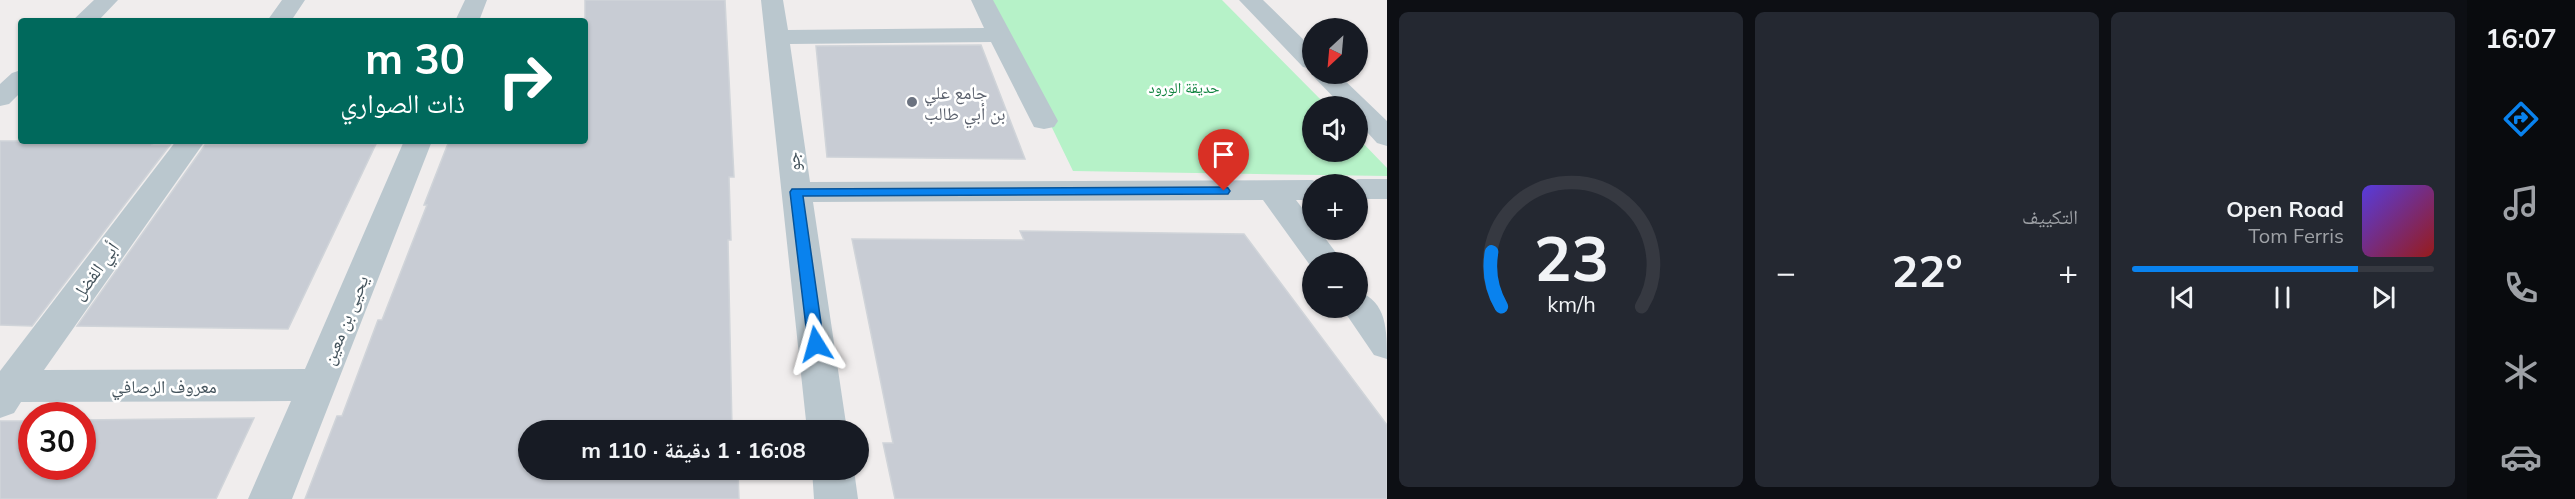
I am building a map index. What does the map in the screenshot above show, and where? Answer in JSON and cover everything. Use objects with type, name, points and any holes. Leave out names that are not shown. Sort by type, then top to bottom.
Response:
[{"type":"street","points":[[87,18],[107,0]]},
{"type":"street","points":[[281,18],[294,0]]},
{"type":"street","points":[[468,18],[476,0]]},
{"type":"street","name":"جو","points":[[772,0],[826,420]]},
{"type":"street","points":[[982,0],[1044,121]]},
{"type":"street","points":[[1250,0],[1302,52]]},
{"type":"street","points":[[778,37],[1000,35]]},
{"type":"street","points":[[0,98],[18,81]]},
{"type":"street","points":[[1334,84],[1346,96]]},
{"type":"street","points":[[1368,118],[1387,137]]},
{"type":"street","name":"أبي الفضل","points":[[6,393],[189,144]]},
{"type":"street","name":"يحيى بن معين","points":[[270,499],[417,144]]},
{"type":"street","points":[[1368,189],[1387,189]]},
{"type":"street","points":[[796,192],[1302,190]]},
{"type":"street","points":[[1272,191],[1318,252]]},
{"type":"street","points":[[1368,318],[1387,344]]},
{"type":"street","name":"معروف الرصافي","points":[[6,393],[318,386]]},
{"type":"street","points":[[833,480],[836,499]]},
{"type":"green space","name":"حديقة الورود","points":[[990,0],[1222,0],[1302,81],[1302,84],[1305,84],[1317,96],[1302,96],[1302,162],[1368,162],[1368,148],[1387,168],[1387,176],[1368,174],[1073,171]]},
{"type":"building","points":[[585,0],[725,0],[734,177],[729,177],[731,240],[728,240],[732,420],[518,420],[518,480],[738,480],[739,499],[305,499],[337,416],[342,416],[378,320],[382,320],[427,205],[424,205],[448,144],[588,144],[588,18],[585,18]]},
{"type":"building","name":"جامع علي بن أبي طالب","points":[[981,45],[1025,159],[827,157],[816,46]]},
{"type":"building","points":[[0,141],[18,141],[18,144],[170,145],[32,326],[0,325]]},
{"type":"building","points":[[376,144],[288,329],[77,326],[205,145]]},
{"type":"building","points":[[1020,231],[1244,234],[1302,311],[1302,318],[1307,318],[1387,425],[1387,499],[895,499],[883,443],[893,443],[852,239],[1024,240]]},
{"type":"building","points":[[254,418],[216,499],[0,499],[0,421],[18,421],[18,480],[96,480],[96,420]]},
{"type":"place","name":"جامع علي بن أبي طالب","points":[[912,102]]},
{"type":"route","points":[[816,344],[796,192],[1224,191]]}]
